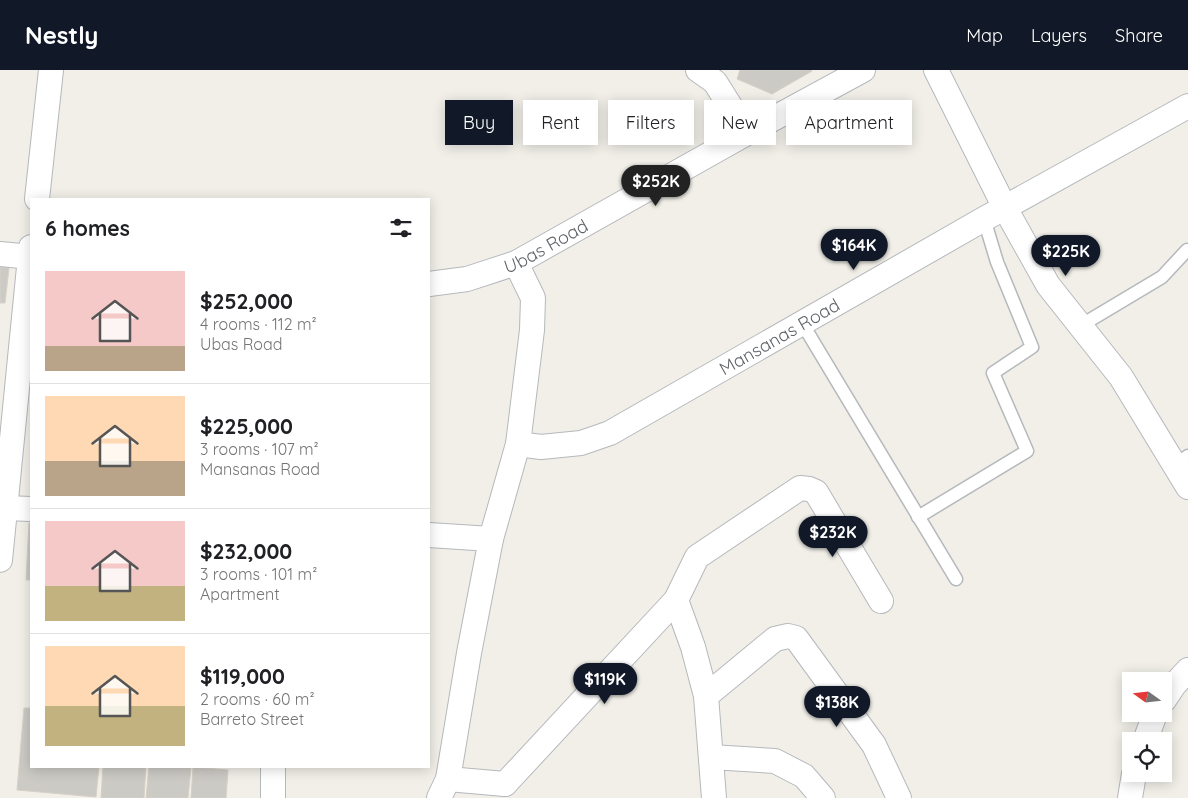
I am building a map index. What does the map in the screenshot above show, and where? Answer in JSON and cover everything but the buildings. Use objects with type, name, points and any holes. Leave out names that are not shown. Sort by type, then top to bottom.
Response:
[{"type":"street","points":[[37,198],[52,70]]},
{"type":"street","points":[[698,70],[715,82],[726,100]]},
{"type":"street","name":"Ubas Road","points":[[776,117],[863,70]]},
{"type":"street","points":[[936,70],[1005,208],[1048,285],[1121,377],[1182,461],[1188,487]]},
{"type":"street","name":"Mansanas Road","points":[[518,444],[541,447],[561,445],[610,434],[984,219],[1188,106]]},
{"type":"street","name":"Ubas Road","points":[[430,284],[467,279],[516,263],[726,145]]},
{"type":"street","points":[[0,254],[30,254]]},
{"type":"street","points":[[0,560],[5,508],[4,478],[30,262]]},
{"type":"street","points":[[516,263],[533,298],[532,330],[518,444],[491,539],[444,789],[504,791],[676,600],[697,557],[800,488],[816,492],[881,601]]},
{"type":"street","points":[[5,508],[30,509]]},
{"type":"street","points":[[430,535],[491,539]]},
{"type":"street","points":[[676,600],[693,648],[706,696],[714,798]]},
{"type":"street","points":[[706,696],[775,640],[788,636],[796,638],[874,745],[899,798]]},
{"type":"street","points":[[1172,688],[1188,670]]},
{"type":"street","points":[[711,756],[775,761],[804,776],[823,798]]},
{"type":"street","points":[[273,768],[273,798]]},
{"type":"street","points":[[1130,798],[1133,782]]},
{"type":"lane","points":[[918,517],[1027,451],[993,373],[1032,347],[997,262],[984,219]]},
{"type":"lane","points":[[1080,326],[1162,277],[1187,250]]},
{"type":"lane","points":[[802,323],[956,578]]}]
